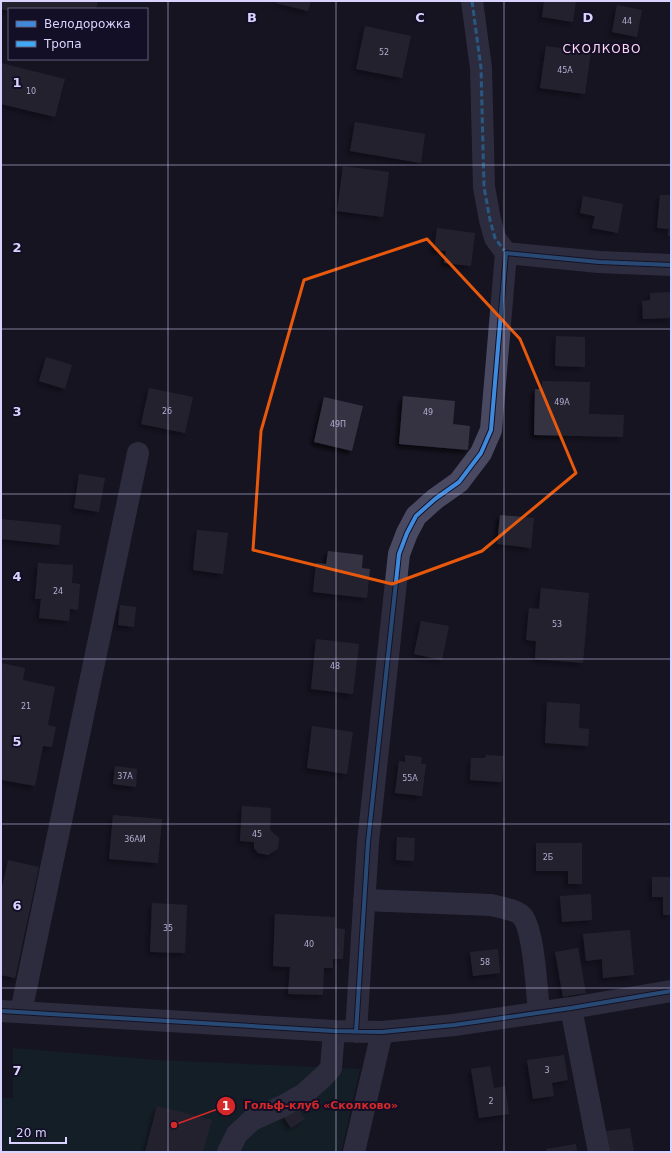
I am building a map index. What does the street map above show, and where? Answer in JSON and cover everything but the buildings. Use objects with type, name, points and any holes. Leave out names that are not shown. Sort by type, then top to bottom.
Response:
[{"type":"street","points":[[356,1032],[368,842],[399,554],[407,533],[416,516],[435,499],[459,482],[481,453],[492,430],[506,253],[495,238],[484,187],[481,68],[472,1]]},
{"type":"street","points":[[506,253],[599,262],[671,264]]},
{"type":"street","points":[[138,453],[11,1011],[334,1031],[382,1032],[454,1025],[571,1008],[671,991]]},
{"type":"street","points":[[364,900],[491,905],[507,908],[522,916],[529,928],[532,942],[540,1012]]},
{"type":"street","points":[[571,1008],[599,1152]]},
{"type":"street","points":[[228,1152],[236,1134],[252,1120],[283,1106],[304,1094],[324,1076],[331,1068],[334,1031]]},
{"type":"street","points":[[354,1152],[382,1032]]},
{"type":"highlighted area","points":[[427,239],[520,339],[576,473],[482,551],[392,584],[253,550],[261,431],[304,280]]},
{"type":"green space","points":[[13,1048],[157,1060],[360,1069],[341,1152],[1,1152],[1,1098],[13,1098]]},
{"type":"marked path","points":[[472,1],[481,68],[484,187],[495,238],[506,253]]},
{"type":"cycle path","points":[[356,1032],[368,842],[399,554],[407,533],[416,516],[435,499],[459,482],[481,453],[491,430],[506,253],[599,262],[671,265]]},
{"type":"cycle path","points":[[1,1011],[334,1031],[382,1032],[454,1025],[571,1008],[671,991]]},
{"type":"place","name":"Гольф-клуб «Сколково»","points":[[174,1125]]},
{"type":"district","name":"СКОЛКОВО","points":[[602,49]]}]
